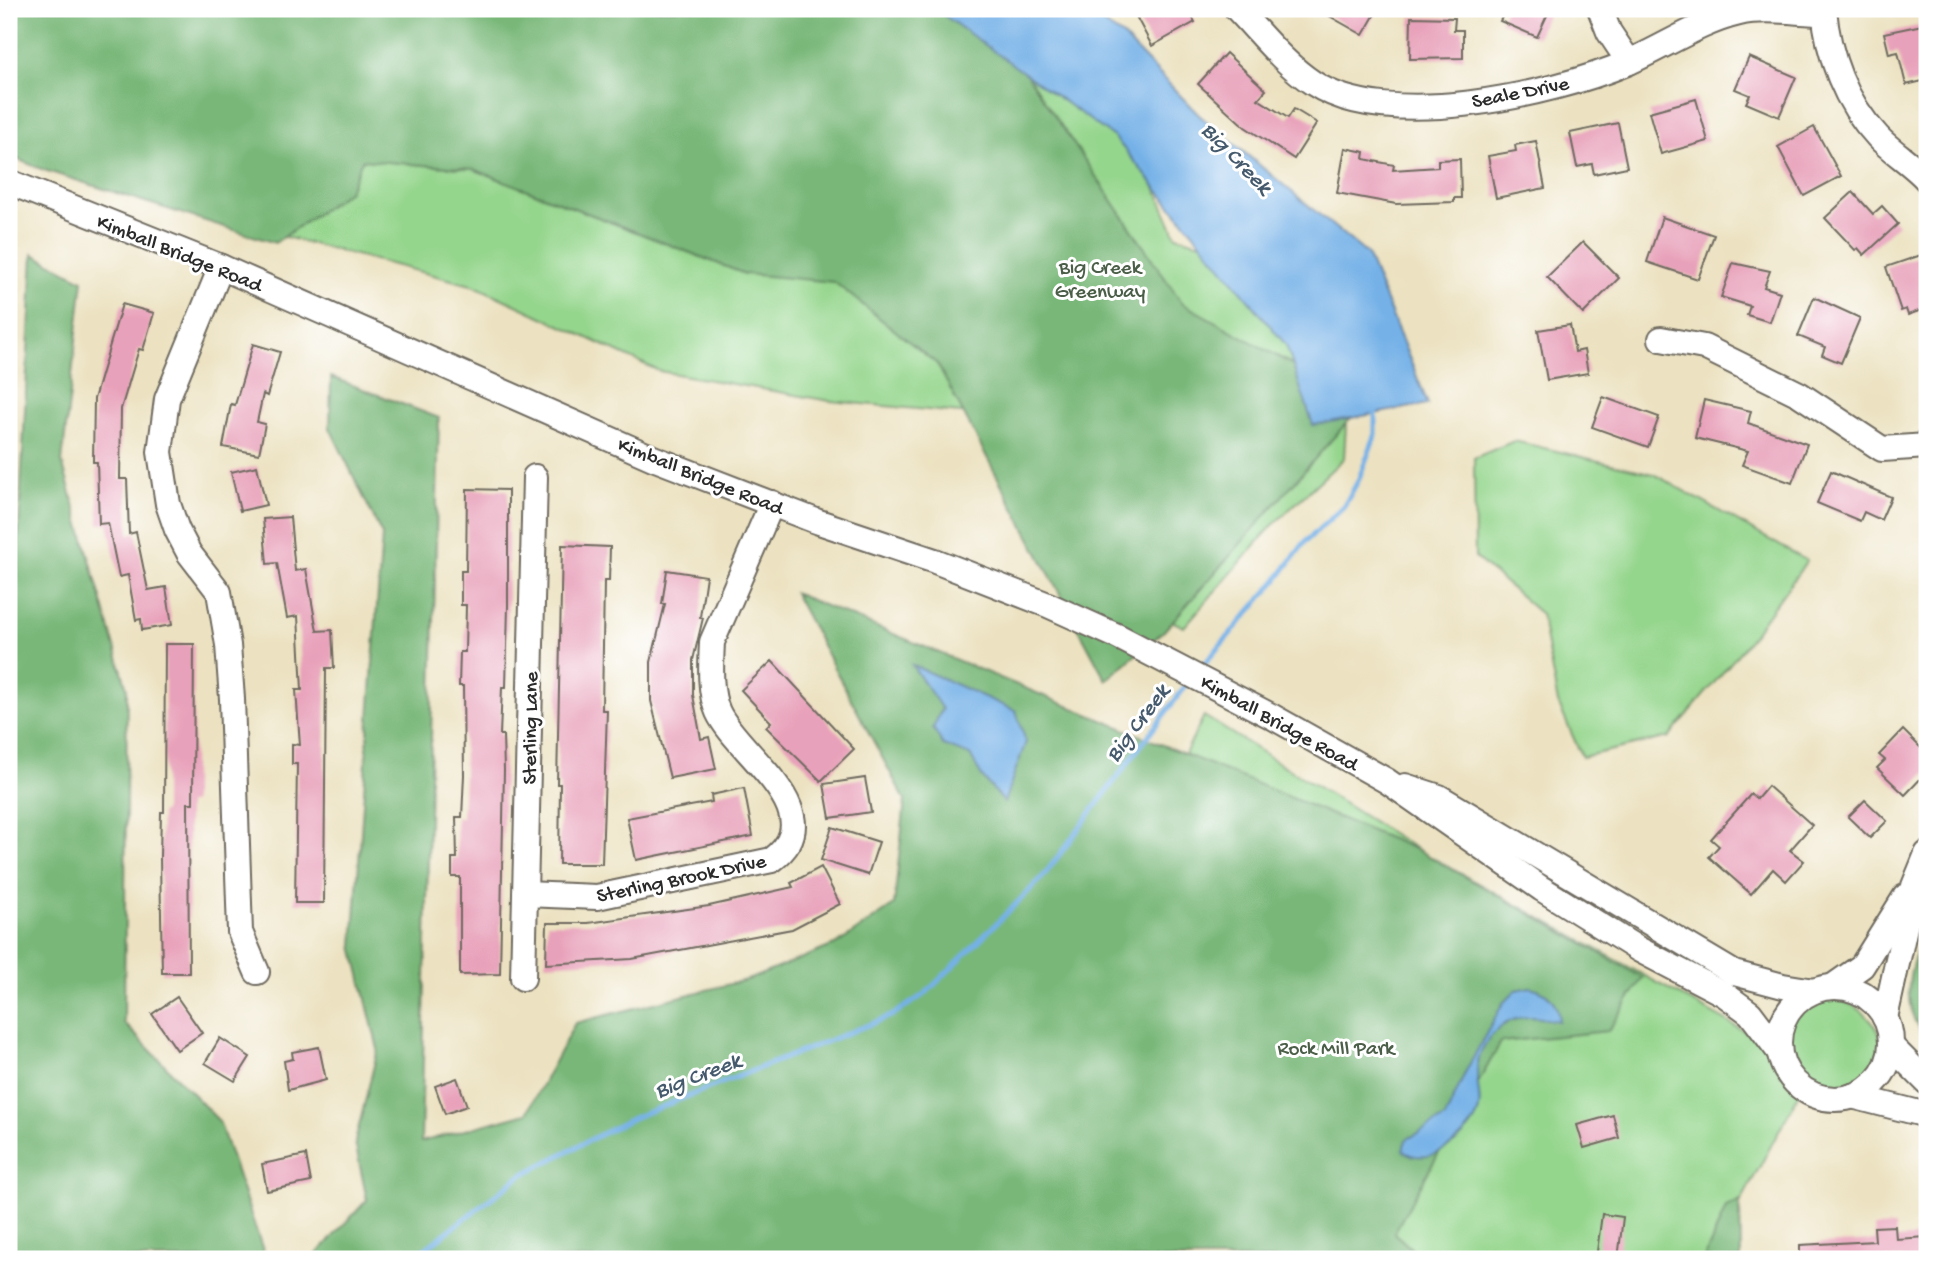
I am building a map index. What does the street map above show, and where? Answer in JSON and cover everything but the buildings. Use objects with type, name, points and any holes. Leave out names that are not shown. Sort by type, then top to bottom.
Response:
[{"type":"street","name":"Seale Drive","points":[[1237,9],[1293,67],[1314,84],[1337,96],[1382,107],[1497,100],[1604,72],[1716,20],[1741,12],[1824,11],[1837,70],[1861,117],[1878,138],[1927,180]]},
{"type":"street","points":[[1600,9],[1609,32],[1629,62]]},
{"type":"street","name":"Kimball Bridge Road","points":[[9,182],[220,267],[653,458],[816,521],[935,561],[1048,605],[1119,637],[1273,716],[1387,781],[1542,889],[1638,949],[1724,995],[1750,1013],[1778,1050]]},
{"type":"street","points":[[220,267],[167,399],[160,452],[168,505],[177,530],[189,554],[219,592],[228,645],[232,699],[240,932],[257,972]]},
{"type":"street","points":[[1661,339],[1704,347],[1787,388],[1844,421],[1882,449],[1927,446]]},
{"type":"street","name":"Sterling Lane","points":[[523,978],[536,477]]},
{"type":"street","name":"Sterling Brook Drive","points":[[525,894],[597,897],[772,860],[785,851],[792,830],[788,802],[779,786],[725,725],[717,709],[711,663],[712,642],[772,503]]},
{"type":"street","name":"Kimball Bridge Road","points":[[1387,781],[1439,797],[1734,972],[1783,986],[1823,989]]},
{"type":"street","points":[[1914,886],[1893,912],[1862,966],[1798,1000],[1786,1014],[1779,1031],[1778,1050],[1789,1076],[1809,1094],[1827,1099],[1863,1092],[1878,1080],[1888,1064],[1891,1046],[1885,1018],[1914,886],[1927,854]]},
{"type":"street","points":[[1823,989],[1850,989],[1867,997],[1885,1018]]},
{"type":"street","points":[[1891,1046],[1927,1082]]},
{"type":"street","points":[[1852,1096],[1927,1115]]},
{"type":"green space","points":[[9,9],[982,9],[1182,303],[1363,404],[1164,631],[1106,680],[937,364],[834,282],[745,274],[473,169],[362,160],[349,191],[275,243],[44,170],[9,156]]},
{"type":"green space","name":"Big Creek Greenway","points":[[1009,9],[1115,94],[1176,236],[1274,264],[1349,374],[1344,458],[1272,526],[1184,627],[1128,600],[1015,418],[830,401],[659,371],[475,286],[119,194],[248,150],[473,169],[745,274]]},
{"type":"green space","points":[[33,254],[83,280],[62,462],[127,689],[124,1023],[219,1121],[266,1259],[9,1259],[9,723]]},
{"type":"green space","points":[[331,377],[439,418],[421,1142],[527,1113],[575,1023],[750,979],[837,944],[894,905],[905,800],[794,593],[1420,851],[1643,978],[1608,1031],[1501,1042],[1394,1233],[1423,1259],[312,1259],[367,1200],[355,1142],[378,1049],[353,946],[382,535],[330,428]]},
{"type":"green space","points":[[1514,441],[1654,474],[1807,561],[1744,647],[1669,737],[1582,757],[1558,703],[1541,614],[1475,557],[1474,458]]},
{"type":"green space","name":"Rock Mill Park","points":[[1204,716],[1420,851],[1791,1057],[1787,1029],[1793,1011],[1808,1001],[1828,999],[1848,1004],[1866,1015],[1879,1032],[1882,1055],[1879,1067],[1868,1079],[1843,1086],[1821,1083],[1808,1077],[1710,1259],[1216,1259],[1124,875]]},
{"type":"green space","points":[[1927,917],[1927,1042],[1911,1010],[1909,981]]},
{"type":"green space","points":[[1740,1201],[1741,1259],[1704,1259],[1726,1207]]},
{"type":"water","points":[[935,9],[1081,9],[1123,36],[1199,115],[1367,254],[1428,404],[1313,425],[1286,345],[1115,138]]},
{"type":"water","points":[[912,665],[1016,711],[1026,742],[1004,802],[982,777],[970,755],[943,745],[933,728],[942,709]]},
{"type":"water","points":[[1530,987],[1551,998],[1557,1008],[1559,1021],[1527,1017],[1499,1028],[1485,1044],[1478,1063],[1480,1106],[1472,1125],[1455,1143],[1434,1154],[1412,1155],[1403,1150],[1406,1140],[1445,1118],[1466,1071],[1503,1003],[1516,990]]},
{"type":"waterway","name":"Big Creek","points":[[1199,670],[1276,581],[1305,542],[1344,506],[1358,481],[1375,436],[1375,409]]},
{"type":"waterway","name":"Big Creek","points":[[412,1259],[520,1176],[572,1149],[633,1118],[891,1016],[925,994],[1042,878],[1190,680]]}]
